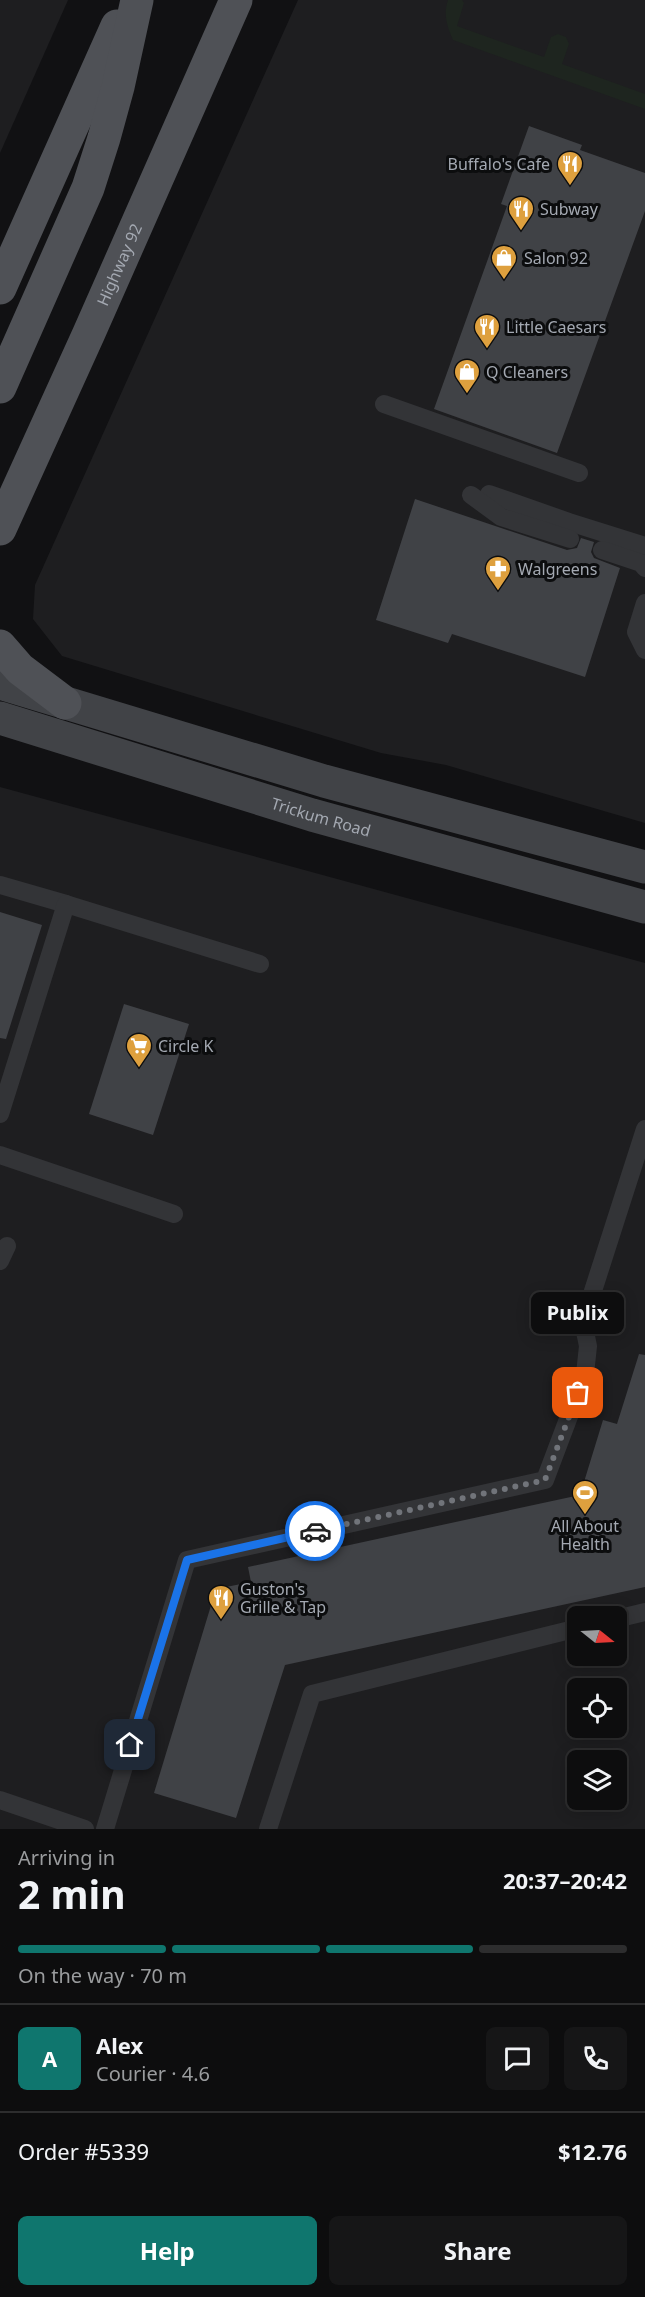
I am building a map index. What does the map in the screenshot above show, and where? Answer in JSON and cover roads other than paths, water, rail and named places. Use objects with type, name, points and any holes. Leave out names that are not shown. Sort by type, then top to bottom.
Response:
[{"type":"main road","points":[[0,288],[128,0]]},
{"type":"main road","points":[[0,387],[88,188],[115,97],[137,0]]},
{"type":"main road","points":[[192,100],[216,0]]},
{"type":"main road","name":"Highway 92","points":[[0,529],[90,333],[236,0]]},
{"type":"main road","points":[[0,239],[33,213]]},
{"type":"main road","points":[[0,645],[20,669],[65,703]]},
{"type":"street","points":[[0,683],[324,781],[645,867]]},
{"type":"street","name":"Trickum Road","points":[[0,718],[312,815],[645,907]]},
{"type":"lane","points":[[384,404],[579,473]]},
{"type":"lane","points":[[489,494],[645,546]]},
{"type":"lane","points":[[471,495],[501,517],[570,539]]},
{"type":"lane","points":[[602,550],[641,563],[645,568]]},
{"type":"lane","points":[[645,603],[636,632],[645,650]]},
{"type":"lane","points":[[0,885],[260,964]]},
{"type":"lane","points":[[0,1114],[66,904]]},
{"type":"lane","points":[[105,1829],[187,1560],[545,1480],[585,1374],[588,1346],[583,1322],[645,1129]]},
{"type":"lane","points":[[0,1155],[174,1214]]},
{"type":"lane","points":[[627,1616],[645,1612]]},
{"type":"lane","points":[[268,1829],[312,1694],[567,1631]]},
{"type":"lane","points":[[0,1800],[85,1829]]},
{"type":"place","name":"Buffalo's Cafe","points":[[570,187]]},
{"type":"place","name":"Subway","points":[[521,232]]},
{"type":"place","name":"Salon 92","points":[[504,281]]},
{"type":"place","name":"Little Caesars","points":[[487,350]]},
{"type":"place","name":"Q Cleaners","points":[[467,395]]},
{"type":"place","name":"Walgreens","points":[[498,592]]},
{"type":"place","name":"Circle K","points":[[139,1069]]},
{"type":"place","name":"Publix","points":[[578,1393]]},
{"type":"place","name":"All About Health","points":[[585,1516]]},
{"type":"place","name":"Guston's Grille & Tap","points":[[221,1621]]}]
